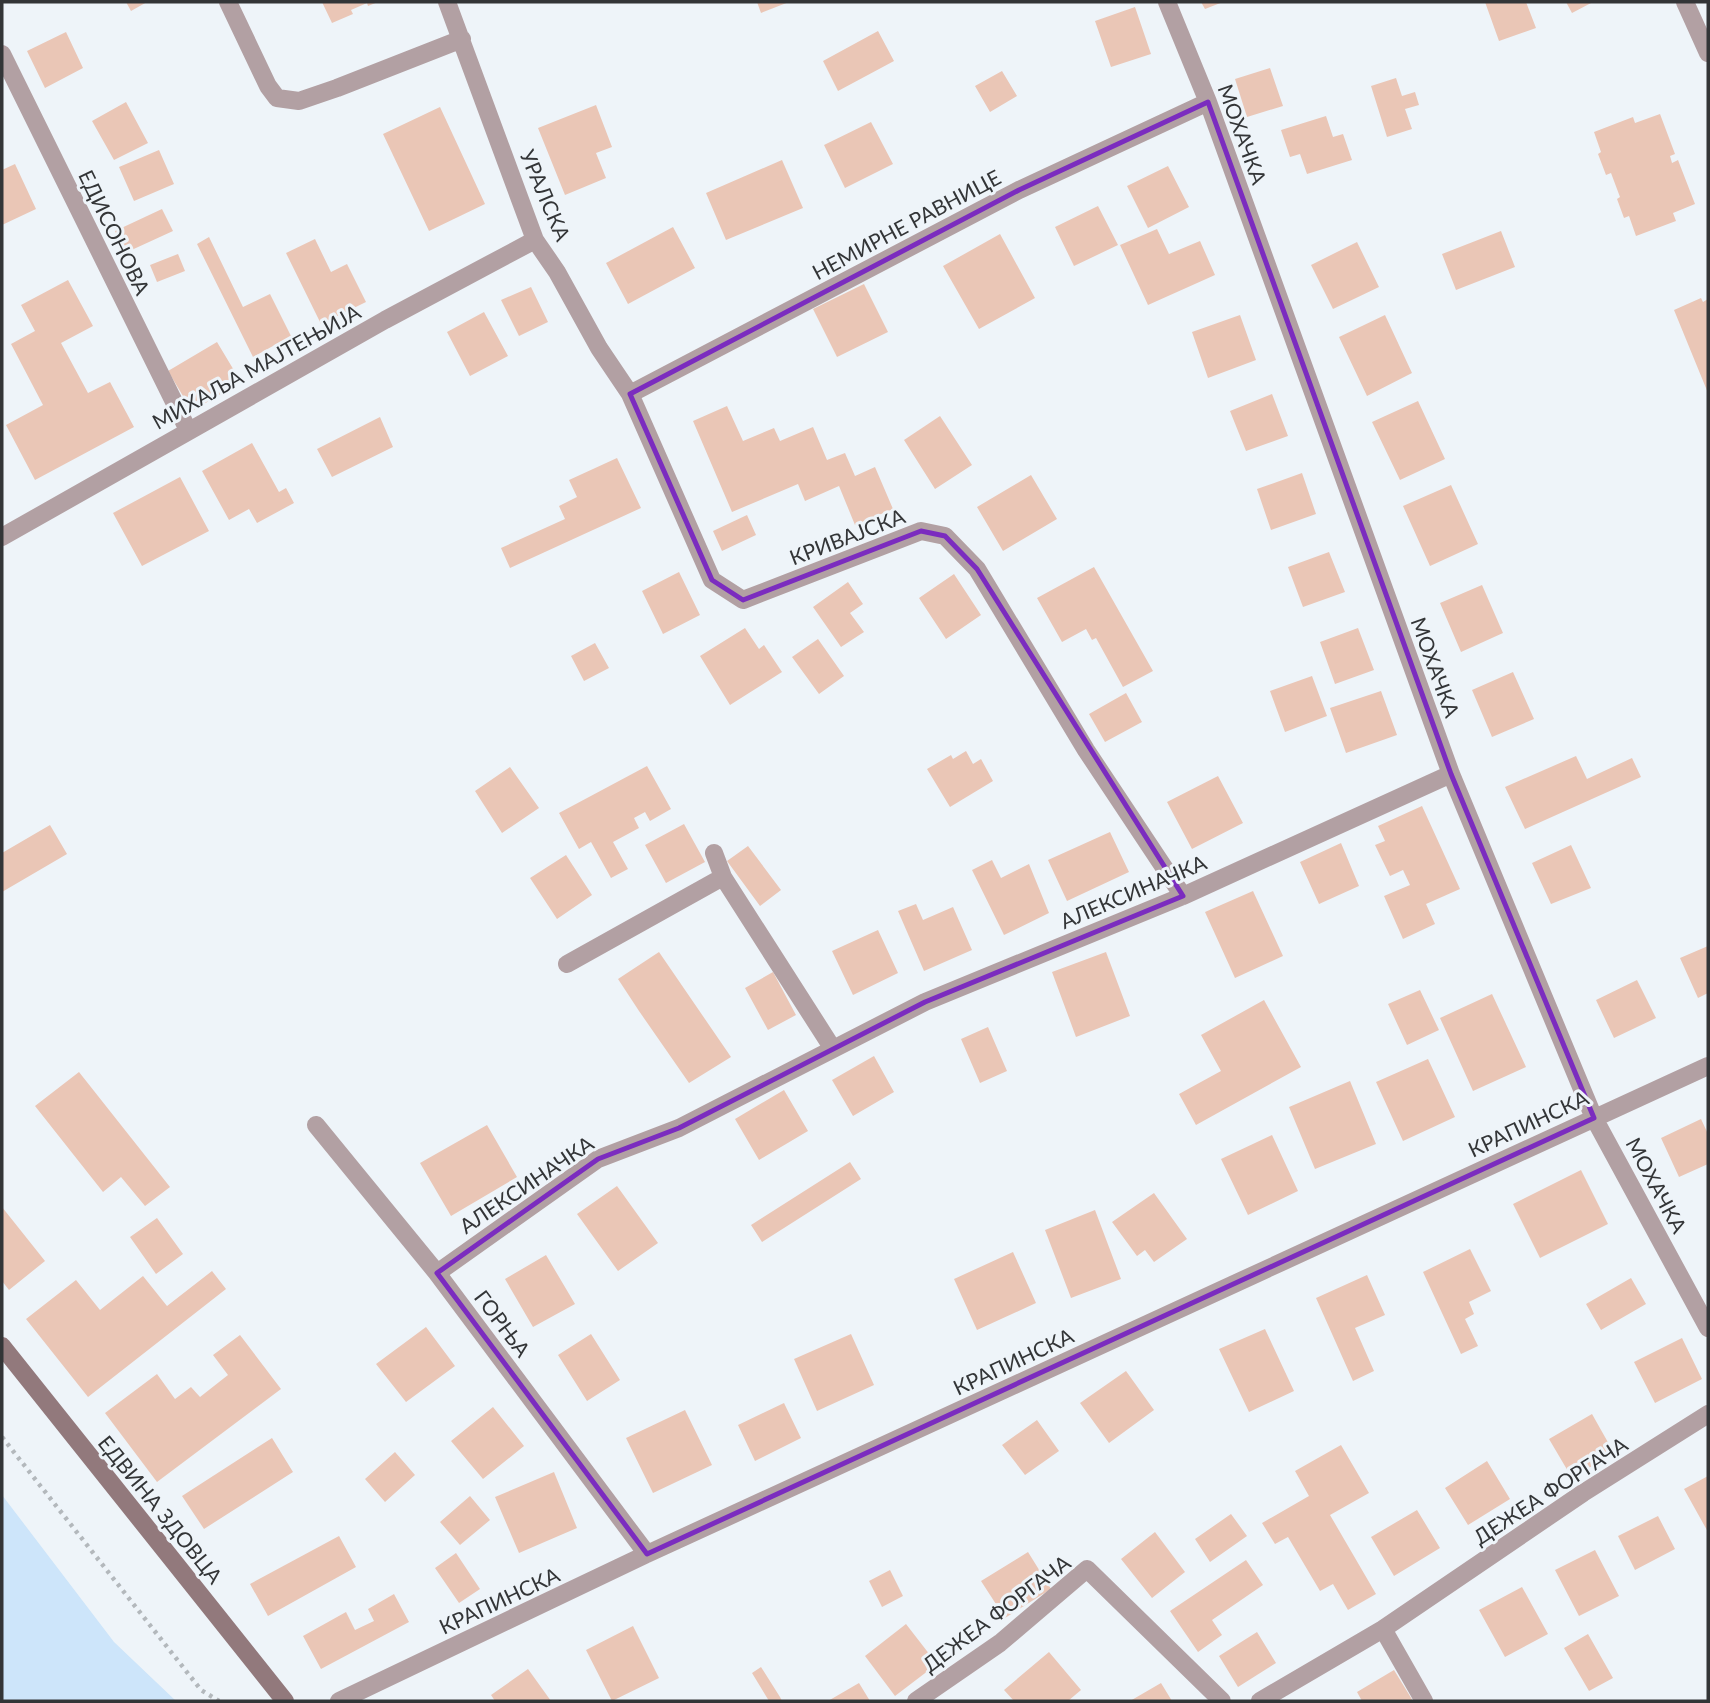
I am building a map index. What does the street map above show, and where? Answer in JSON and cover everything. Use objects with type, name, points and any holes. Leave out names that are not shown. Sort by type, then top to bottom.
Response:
[{"type":"main road","name":"ЕДВИНА ЗДОВЦА","points":[[2,1346],[285,1701]]},
{"type":"street","points":[[228,2],[268,86],[277,98],[299,101],[461,39]]},
{"type":"street","name":"УРАЛСКА","points":[[447,2],[535,240],[630,394]]},
{"type":"street","name":"МОХАЧКА","points":[[1167,2],[1208,102],[1451,774],[1594,1118],[1708,1328]]},
{"type":"street","points":[[1685,2],[1708,53]]},
{"type":"street","name":"ЕДИСОНОВА","points":[[2,54],[188,430]]},
{"type":"street","name":"НЕМИРНЕ РАВНИЦЕ","points":[[630,394],[1019,190],[1208,102]]},
{"type":"street","name":"МИХАЉА МАЈТЕЊИЈА","points":[[2,537],[385,320],[535,240]]},
{"type":"street","name":"КРИВАЈСКА","points":[[630,394],[712,580],[743,600],[921,531],[945,536],[977,569],[1086,750],[1183,896]]},
{"type":"street","name":"АЛЕКСИНАЧКА","points":[[437,1273],[598,1159],[679,1128],[925,1002],[1183,896],[1451,774]]},
{"type":"street","points":[[714,853],[723,877],[833,1049]]},
{"type":"street","points":[[567,964],[723,877]]},
{"type":"street","name":"КРАПИНСКА","points":[[339,1701],[648,1554],[1708,1066]]},
{"type":"street","name":"ГОРЊА","points":[[316,1125],[437,1273],[648,1554]]},
{"type":"street","name":"ДЕЖЕА ФОРГАЧА","points":[[1260,1701],[1383,1629],[1583,1493],[1708,1414]]},
{"type":"street","name":"ДЕЖЕА ФОРГАЧА","points":[[916,1701],[1000,1643],[1087,1569],[1222,1701]]},
{"type":"street","points":[[1383,1629],[1424,1701]]},
{"type":"path","points":[[2,1437],[201,1690],[219,1701]]},
{"type":"highlighted area","points":[[1208,102],[1451,774],[1594,1118],[647,1554],[437,1273],[598,1159],[679,1128],[925,1002],[1183,896],[977,569],[945,536],[921,531],[743,600],[712,580],[630,394],[1019,190]]},
{"type":"shaded area","points":[[2,1495],[114,1642],[176,1701],[2,1701]]},
{"type":"building","points":[[126,2],[147,2],[131,11]]},
{"type":"building","points":[[322,2],[378,2],[368,6],[367,3],[351,10],[353,14],[332,23]]},
{"type":"building","points":[[757,2],[789,2],[761,13]]},
{"type":"building","points":[[1201,2],[1223,2],[1205,9]]},
{"type":"building","points":[[1485,2],[1526,2],[1536,28],[1499,41]]},
{"type":"building","points":[[1566,2],[1593,2],[1572,13]]},
{"type":"building","points":[[1135,7],[1151,54],[1111,67],[1095,21]]},
{"type":"building","points":[[878,31],[894,61],[838,91],[823,61]]},
{"type":"building","points":[[66,32],[83,68],[45,88],[27,51]]},
{"type":"building","points":[[1270,68],[1283,106],[1247,117],[1235,79]]},
{"type":"building","points":[[1002,71],[1017,96],[990,112],[975,86]]},
{"type":"building","points":[[1396,78],[1402,96],[1415,92],[1419,105],[1405,109],[1412,129],[1387,137],[1371,86]]},
{"type":"building","points":[[126,102],[148,143],[114,160],[92,121]]},
{"type":"building","points":[[596,105],[612,147],[596,153],[606,178],[565,195],[538,128]]},
{"type":"building","points":[[440,107],[485,204],[429,231],[383,134]]},
{"type":"building","points":[[1660,114],[1675,154],[1670,156],[1672,163],[1678,160],[1695,204],[1673,213],[1676,221],[1636,236],[1629,216],[1624,218],[1611,173],[1606,175],[1594,132],[1633,117],[1635,123]]},
{"type":"building","points":[[1326,116],[1333,137],[1343,134],[1352,160],[1307,174],[1300,154],[1290,157],[1281,130]]},
{"type":"building","points":[[871,122],[893,164],[845,188],[824,145]]},
{"type":"building","points":[[159,150],[174,184],[134,201],[119,167]]},
{"type":"building","points":[[782,160],[803,208],[726,240],[706,193]]},
{"type":"building","points":[[15,164],[36,209],[2,225],[2,170]]},
{"type":"building","points":[[1168,166],[1189,207],[1148,228],[1127,186]]},
{"type":"building","points":[[1098,206],[1118,245],[1074,266],[1055,227]]},
{"type":"building","points":[[162,209],[173,231],[125,253],[115,231]]},
{"type":"building","points":[[673,227],[695,268],[628,304],[606,263]]},
{"type":"building","points":[[1157,229],[1169,254],[1200,241],[1215,275],[1148,305],[1120,245]]},
{"type":"building","points":[[1501,231],[1515,267],[1456,290],[1442,254]]},
{"type":"building","points":[[1000,234],[1035,298],[979,329],[943,266]]},
{"type":"building","points":[[209,237],[243,307],[270,294],[291,336],[253,357],[197,244]]},
{"type":"building","points":[[315,239],[331,272],[347,264],[366,302],[321,324],[286,253]]},
{"type":"building","points":[[1357,242],[1379,287],[1333,309],[1311,265]]},
{"type":"building","points":[[178,254],[185,271],[157,282],[150,265]]},
{"type":"building","points":[[68,280],[93,326],[61,343],[88,393],[110,382],[134,427],[35,480],[6,425],[43,405],[11,344],[35,331],[21,305]]},
{"type":"building","points":[[864,284],[888,332],[837,357],[813,309]]},
{"type":"building","points":[[531,287],[548,322],[519,336],[501,300]]},
{"type":"building","points":[[1701,298],[1703,302],[1708,299],[1708,393],[1674,310]]},
{"type":"building","points":[[484,312],[508,356],[470,376],[447,332]]},
{"type":"building","points":[[1240,315],[1256,360],[1208,378],[1192,332]]},
{"type":"building","points":[[1385,315],[1412,373],[1367,396],[1339,337]]},
{"type":"building","points":[[217,342],[241,382],[192,411],[168,371]]},
{"type":"building","points":[[1272,394],[1288,436],[1246,451],[1230,411]]},
{"type":"building","points":[[1418,401],[1445,459],[1400,480],[1372,422]]},
{"type":"building","points":[[727,406],[743,441],[774,428],[780,441],[813,427],[827,460],[845,453],[855,476],[875,467],[893,509],[855,525],[839,486],[805,501],[798,484],[732,512],[693,421]]},
{"type":"building","points":[[940,416],[972,465],[935,489],[904,440]]},
{"type":"building","points":[[380,417],[393,447],[332,477],[317,449]]},
{"type":"building","points":[[252,443],[279,492],[286,488],[294,503],[257,523],[249,509],[229,520],[202,471]]},
{"type":"building","points":[[617,458],[641,508],[510,568],[501,548],[565,519],[559,506],[577,497],[569,480]]},
{"type":"building","points":[[1302,473],[1316,514],[1271,530],[1257,489]]},
{"type":"building","points":[[1031,475],[1057,519],[1003,551],[977,507]]},
{"type":"building","points":[[180,477],[209,531],[142,566],[113,513]]},
{"type":"building","points":[[1451,485],[1478,544],[1430,566],[1403,506]]},
{"type":"building","points":[[747,515],[756,535],[722,551],[713,531]]},
{"type":"building","points":[[1329,552],[1345,592],[1303,607],[1288,567]]},
{"type":"building","points":[[1094,567],[1153,671],[1123,687],[1096,638],[1092,640],[1086,629],[1062,642],[1037,598]]},
{"type":"building","points":[[679,572],[700,615],[663,634],[642,591]]},
{"type":"building","points":[[954,574],[981,615],[946,639],[919,598]]},
{"type":"building","points":[[848,582],[863,604],[850,613],[864,632],[841,647],[813,607]]},
{"type":"building","points":[[1482,585],[1503,633],[1461,652],[1440,603]]},
{"type":"building","points":[[745,628],[759,649],[764,645],[782,672],[730,705],[700,656]]},
{"type":"building","points":[[1358,628],[1374,670],[1335,684],[1320,642]]},
{"type":"building","points":[[818,639],[844,676],[819,694],[792,657]]},
{"type":"building","points":[[595,643],[609,668],[584,681],[571,656]]},
{"type":"building","points":[[1513,672],[1534,719],[1492,737],[1472,690]]},
{"type":"building","points":[[1312,676],[1327,716],[1285,732],[1270,691]]},
{"type":"building","points":[[1381,691],[1397,735],[1346,753],[1330,708]]},
{"type":"building","points":[[1126,693],[1142,722],[1105,742],[1089,714]]},
{"type":"building","points":[[966,751],[973,764],[981,759],[993,781],[950,807],[927,769],[951,755],[953,759]]},
{"type":"building","points":[[1576,756],[1587,779],[1632,758],[1641,777],[1525,829],[1505,787]]},
{"type":"building","points":[[647,766],[671,809],[650,821],[645,812],[634,818],[639,828],[613,842],[628,869],[611,878],[591,842],[579,849],[559,813]]},
{"type":"building","points":[[510,767],[539,808],[502,833],[475,791]]},
{"type":"building","points":[[1218,776],[1243,823],[1192,849],[1167,802]]},
{"type":"building","points":[[1422,806],[1460,889],[1426,904],[1435,924],[1403,939],[1384,896],[1410,885],[1403,870],[1390,876],[1375,845],[1385,841],[1378,826]]},
{"type":"building","points":[[684,824],[705,862],[666,883],[645,845]]},
{"type":"building","points":[[50,825],[67,854],[2,892],[2,853]]},
{"type":"building","points":[[1110,832],[1129,872],[1067,901],[1048,860]]},
{"type":"building","points":[[1341,843],[1359,886],[1319,904],[1300,862]]},
{"type":"building","points":[[1571,845],[1591,888],[1551,904],[1532,863]]},
{"type":"building","points":[[748,846],[781,890],[760,906],[727,861]]},
{"type":"building","points":[[566,855],[592,895],[557,919],[530,878]]},
{"type":"building","points":[[992,860],[1001,878],[1029,864],[1049,913],[1004,935],[972,870]]},
{"type":"building","points":[[1253,891],[1283,956],[1235,978],[1205,912]]},
{"type":"building","points":[[916,904],[923,920],[953,907],[972,950],[924,971],[898,911]]},
{"type":"building","points":[[878,930],[898,973],[853,995],[832,951]]},
{"type":"building","points":[[1708,946],[1708,993],[1698,998],[1680,958]]},
{"type":"building","points":[[659,952],[731,1057],[689,1083],[618,979]]},
{"type":"building","points":[[1106,952],[1130,1016],[1076,1037],[1052,972]]},
{"type":"building","points":[[773,972],[796,1015],[768,1030],[745,988]]},
{"type":"building","points":[[1637,980],[1656,1018],[1614,1038],[1596,1000]]},
{"type":"building","points":[[1420,990],[1439,1030],[1407,1045],[1388,1004]]},
{"type":"building","points":[[1492,994],[1526,1067],[1473,1091],[1440,1018]]},
{"type":"building","points":[[1264,1000],[1301,1067],[1196,1125],[1179,1094],[1221,1071],[1201,1035]]},
{"type":"building","points":[[988,1027],[1007,1071],[980,1083],[961,1039]]},
{"type":"building","points":[[874,1056],[894,1092],[853,1116],[832,1080]]},
{"type":"building","points":[[1428,1059],[1455,1117],[1403,1141],[1376,1082]]},
{"type":"building","points":[[79,1072],[170,1187],[145,1206],[121,1177],[103,1192],[35,1106]]},
{"type":"building","points":[[1350,1081],[1376,1144],[1315,1169],[1289,1107]]},
{"type":"building","points":[[784,1090],[808,1131],[759,1160],[735,1119]]},
{"type":"building","points":[[1701,1119],[1708,1134],[1708,1164],[1679,1177],[1661,1138]]},
{"type":"building","points":[[487,1125],[517,1177],[451,1216],[420,1163]]},
{"type":"building","points":[[1272,1135],[1298,1191],[1248,1215],[1221,1159]]},
{"type":"building","points":[[850,1162],[861,1179],[762,1242],[751,1225]]},
{"type":"building","points":[[1581,1170],[1608,1224],[1540,1258],[1513,1204]]},
{"type":"building","points":[[617,1186],[658,1243],[618,1271],[577,1214]]},
{"type":"building","points":[[1154,1193],[1187,1239],[1154,1262],[1145,1250],[1137,1256],[1112,1222]]},
{"type":"building","points":[[2,1207],[45,1261],[9,1290],[2,1281]]},
{"type":"building","points":[[1095,1210],[1121,1279],[1071,1298],[1045,1230]]},
{"type":"building","points":[[157,1218],[183,1254],[156,1274],[130,1237]]},
{"type":"building","points":[[1470,1249],[1491,1291],[1469,1302],[1474,1314],[1465,1319],[1478,1346],[1461,1354],[1423,1272]]},
{"type":"building","points":[[1013,1252],[1036,1303],[977,1330],[954,1279]]},
{"type":"building","points":[[546,1255],[575,1304],[533,1327],[505,1279]]},
{"type":"building","points":[[212,1271],[226,1289],[88,1397],[26,1319],[76,1280],[100,1310],[143,1276],[167,1306]]},
{"type":"building","points":[[1367,1275],[1385,1315],[1355,1328],[1374,1371],[1353,1381],[1316,1298]]},
{"type":"building","points":[[1631,1278],[1646,1304],[1601,1330],[1586,1304]]},
{"type":"building","points":[[426,1327],[455,1366],[406,1402],[376,1364]]},
{"type":"building","points":[[1265,1329],[1294,1391],[1249,1412],[1219,1349]]},
{"type":"building","points":[[591,1334],[620,1380],[587,1401],[558,1355]]},
{"type":"building","points":[[851,1334],[874,1385],[817,1411],[794,1359]]},
{"type":"building","points":[[240,1335],[281,1389],[157,1482],[105,1413],[157,1374],[175,1399],[191,1387],[200,1397],[228,1375],[213,1355]]},
{"type":"building","points":[[1682,1338],[1702,1379],[1655,1403],[1634,1362]]},
{"type":"building","points":[[1126,1371],[1154,1410],[1109,1443],[1080,1403]]},
{"type":"building","points":[[784,1403],[801,1438],[755,1461],[738,1425]]},
{"type":"building","points":[[493,1407],[524,1446],[483,1479],[451,1441]]},
{"type":"building","points":[[685,1410],[712,1465],[653,1493],[626,1438]]},
{"type":"building","points":[[1592,1414],[1614,1453],[1572,1478],[1549,1439]]},
{"type":"building","points":[[1037,1420],[1059,1451],[1025,1475],[1002,1445]]},
{"type":"building","points":[[272,1438],[293,1472],[204,1529],[182,1496]]},
{"type":"building","points":[[1341,1445],[1369,1493],[1330,1515],[1376,1594],[1348,1610],[1333,1584],[1320,1591],[1288,1537],[1275,1544],[1262,1523],[1309,1496],[1295,1471]]},
{"type":"building","points":[[395,1452],[415,1475],[385,1502],[365,1479]]},
{"type":"building","points":[[1487,1461],[1510,1499],[1468,1525],[1445,1488]]},
{"type":"building","points":[[554,1472],[577,1528],[519,1553],[495,1497]]},
{"type":"building","points":[[1708,1476],[1708,1532],[1684,1489]]},
{"type":"building","points":[[470,1496],[490,1520],[460,1545],[440,1522]]},
{"type":"building","points":[[1417,1510],[1440,1548],[1394,1576],[1371,1537]]},
{"type":"building","points":[[1231,1514],[1247,1536],[1210,1562],[1195,1539]]},
{"type":"building","points":[[1658,1516],[1675,1549],[1635,1570],[1618,1536]]},
{"type":"building","points":[[1155,1532],[1185,1572],[1152,1598],[1121,1559]]},
{"type":"building","points":[[339,1536],[356,1567],[268,1616],[250,1584]]},
{"type":"building","points":[[1595,1550],[1619,1596],[1579,1616],[1555,1570]]},
{"type":"building","points":[[1028,1552],[1051,1589],[1005,1618],[981,1581]]},
{"type":"building","points":[[456,1553],[480,1589],[459,1603],[435,1568]]},
{"type":"building","points":[[1246,1560],[1263,1585],[1212,1620],[1222,1635],[1198,1652],[1170,1611]]},
{"type":"building","points":[[890,1570],[903,1596],[882,1607],[869,1581]]},
{"type":"building","points":[[1522,1587],[1548,1634],[1505,1657],[1479,1610]]},
{"type":"building","points":[[394,1594],[409,1622],[321,1669],[303,1636],[346,1612],[355,1630],[374,1621],[368,1609]]},
{"type":"building","points":[[906,1624],[937,1664],[895,1696],[865,1656]]},
{"type":"building","points":[[633,1626],[659,1678],[612,1701],[586,1650]]},
{"type":"building","points":[[1257,1632],[1276,1663],[1238,1687],[1219,1656]]},
{"type":"building","points":[[1588,1634],[1613,1678],[1589,1691],[1564,1648]]},
{"type":"building","points":[[1049,1652],[1081,1690],[1068,1701],[1014,1701],[1004,1690]]},
{"type":"building","points":[[761,1667],[782,1701],[769,1701],[752,1673]]},
{"type":"building","points":[[528,1669],[551,1701],[495,1701],[491,1695]]},
{"type":"building","points":[[1394,1670],[1413,1701],[1362,1701],[1357,1692]]},
{"type":"building","points":[[859,1683],[870,1701],[828,1701]]},
{"type":"building","points":[[1161,1683],[1172,1701],[1130,1701]]}]
